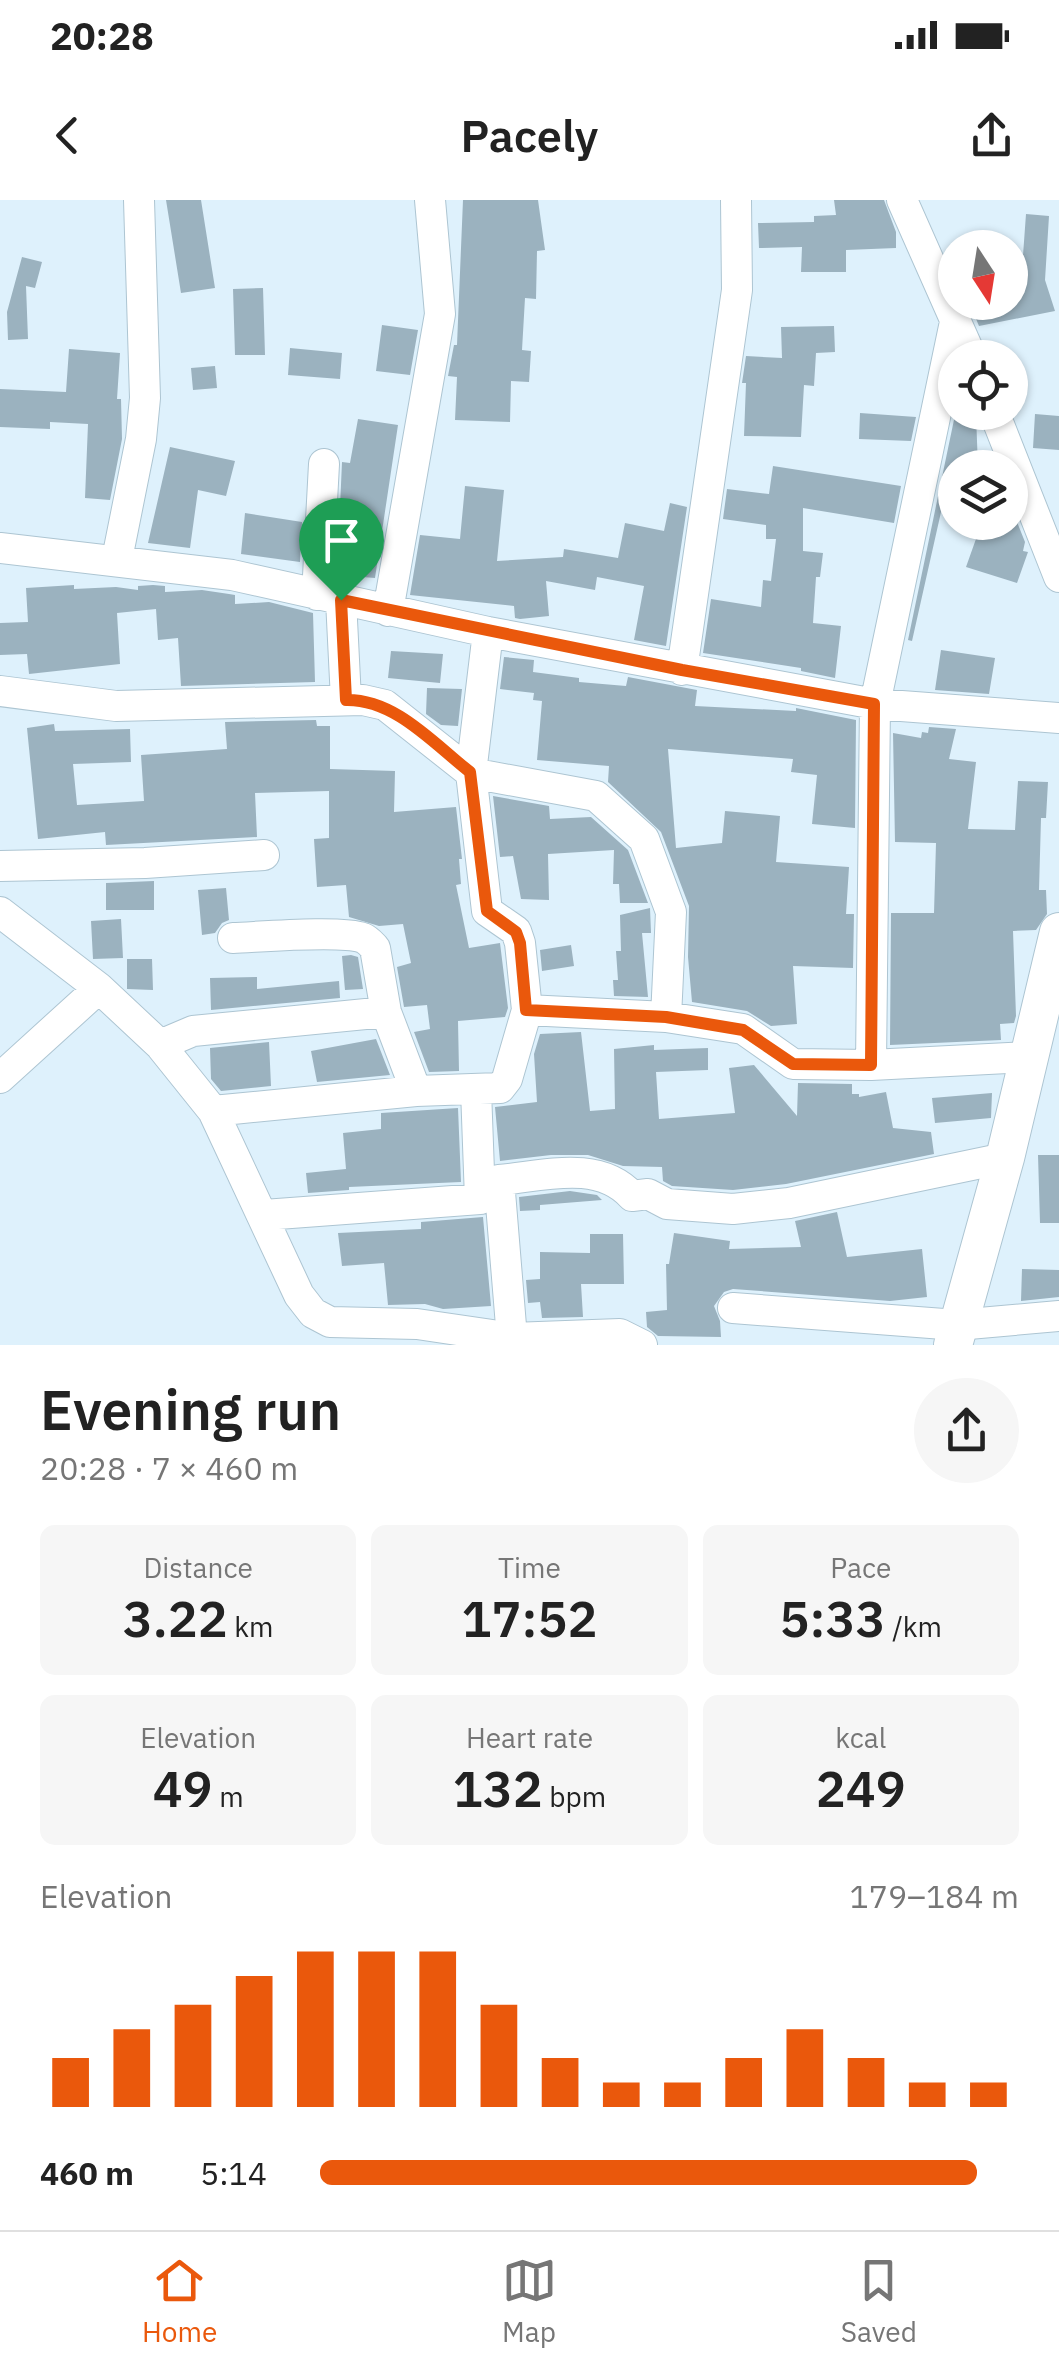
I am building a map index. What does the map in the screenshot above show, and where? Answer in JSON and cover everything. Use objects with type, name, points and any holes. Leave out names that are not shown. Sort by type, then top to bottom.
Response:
[{"type":"street","points":[[116,559],[142,438],[145,398],[139,200]]},
{"type":"street","points":[[388,611],[440,314],[430,200]]},
{"type":"street","points":[[682,670],[737,290],[736,200]]},
{"type":"street","points":[[902,200],[938,278]]},
{"type":"street","points":[[871,1065],[874,704],[955,320]]},
{"type":"street","points":[[1001,430],[1059,577]]},
{"type":"street","points":[[324,464],[329,598],[346,700]]},
{"type":"street","points":[[0,548],[232,575],[488,632],[874,704],[1059,718]]},
{"type":"street","points":[[213,1111],[505,1085],[526,1010],[516,932],[487,911],[470,772],[488,632]]},
{"type":"street","points":[[0,691],[116,706],[362,700],[385,706],[470,772],[596,796],[644,839],[671,912],[666,1017]]},
{"type":"street","points":[[0,866],[145,864],[264,855]]},
{"type":"street","points":[[0,912],[99,988],[160,1044],[213,1111],[299,1295],[336,1334],[417,1324],[512,1338],[620,1334],[642,1345]]},
{"type":"street","points":[[954,1335],[1004,1158],[1059,932]]},
{"type":"street","points":[[233,938],[364,938],[375,948],[386,1012],[416,1092]]},
{"type":"street","points":[[0,1078],[99,988]]},
{"type":"street","points":[[526,1010],[666,1017],[743,1030],[793,1064],[871,1065],[1029,1056]]},
{"type":"street","points":[[160,1044],[194,1031],[386,1012]]},
{"type":"street","points":[[476,1090],[512,1338]]},
{"type":"street","points":[[264,1215],[490,1189],[593,1171],[620,1183],[632,1196],[648,1194],[667,1204],[733,1209],[788,1204],[1004,1158]]},
{"type":"street","points":[[733,1308],[954,1335],[1059,1316]]},
{"type":"building","points":[[166,200],[201,200],[215,288],[181,293]]},
{"type":"building","points":[[463,200],[538,200],[545,250],[537,251],[536,299],[525,298],[522,350],[531,351],[529,382],[511,381],[510,422],[455,420],[457,377],[448,376],[457,345]]},
{"type":"building","points":[[834,200],[884,200],[896,232],[896,248],[846,250],[846,272],[801,272],[802,247],[759,248],[758,223],[814,222],[814,216],[836,215]]},
{"type":"building","points":[[1026,214],[1049,216],[1045,280],[1055,311],[1028,316],[1028,230],[1025,230]]},
{"type":"building","points":[[22,257],[42,262],[35,288],[26,286],[28,339],[8,340],[7,312]]},
{"type":"building","points":[[263,288],[265,355],[235,355],[233,289]]},
{"type":"building","points":[[976,320],[1009,320],[979,326]]},
{"type":"building","points":[[382,325],[418,330],[410,375],[376,371]]},
{"type":"building","points":[[834,326],[835,352],[816,353],[814,386],[804,385],[801,437],[744,436],[746,383],[742,383],[746,356],[782,358],[781,327]]},
{"type":"building","points":[[290,348],[342,353],[340,379],[288,375]]},
{"type":"building","points":[[69,349],[120,353],[117,399],[121,399],[122,439],[110,500],[85,498],[88,424],[50,422],[50,429],[0,427],[0,389],[66,392]]},
{"type":"building","points":[[215,366],[217,388],[193,390],[191,368]]},
{"type":"building","points":[[860,413],[916,417],[911,441],[859,439]]},
{"type":"building","points":[[1035,414],[1059,416],[1059,450],[1033,448]]},
{"type":"building","points":[[358,419],[398,425],[375,578],[337,575],[342,462],[350,463]]},
{"type":"building","points":[[952,430],[977,430],[977,450],[948,450]]},
{"type":"building","points":[[170,447],[235,461],[226,496],[198,490],[190,548],[148,543]]},
{"type":"building","points":[[773,466],[901,486],[894,523],[803,508],[803,551],[823,553],[820,577],[816,577],[813,623],[841,626],[835,678],[801,668],[703,653],[711,599],[761,607],[763,580],[771,581],[776,539],[766,539],[766,525],[723,519],[727,489],[769,494]]},
{"type":"building","points":[[465,486],[504,490],[497,561],[563,557],[564,549],[618,558],[625,523],[664,531],[670,503],[687,507],[666,646],[634,640],[644,586],[597,577],[595,590],[546,581],[549,616],[520,619],[515,618],[514,606],[410,595],[420,535],[460,539]]},
{"type":"building","points":[[938,496],[938,525],[912,641],[908,640]]},
{"type":"building","points":[[245,513],[302,522],[300,562],[241,554]]},
{"type":"building","points":[[976,540],[1024,540],[1023,551],[1028,552],[1017,583],[966,567]]},
{"type":"building","points":[[74,585],[74,589],[138,590],[138,586],[153,585],[165,586],[165,592],[202,590],[235,595],[235,604],[269,602],[313,613],[315,682],[181,686],[178,638],[158,640],[156,609],[117,613],[120,664],[29,674],[27,654],[0,655],[0,623],[28,622],[26,588]]},
{"type":"building","points":[[941,650],[995,658],[989,694],[935,690]]},
{"type":"building","points":[[391,651],[443,654],[440,683],[388,678]]},
{"type":"building","points":[[504,657],[534,660],[533,672],[579,678],[579,682],[626,686],[628,677],[697,690],[695,706],[796,708],[856,720],[855,828],[812,824],[817,775],[791,772],[793,759],[668,749],[676,848],[722,843],[725,811],[780,816],[776,862],[849,867],[846,914],[854,914],[853,968],[793,966],[797,1024],[771,1026],[747,1011],[692,1002],[689,906],[661,832],[608,782],[609,766],[537,760],[542,701],[533,700],[534,693],[500,689]]},
{"type":"building","points":[[427,688],[462,689],[458,726],[441,725],[426,714]]},
{"type":"building","points":[[316,720],[317,726],[330,726],[330,769],[395,771],[394,812],[456,807],[462,859],[461,884],[456,885],[469,948],[500,943],[508,1008],[505,1017],[458,1021],[459,1071],[429,1072],[414,1032],[430,1029],[427,1005],[404,1007],[397,967],[411,963],[403,924],[379,926],[349,917],[346,885],[317,887],[314,839],[329,838],[329,791],[255,793],[257,837],[106,845],[105,832],[38,839],[27,728],[54,724],[55,731],[130,729],[131,762],[73,764],[77,805],[144,801],[141,755],[227,749],[225,722]]},
{"type":"building","points":[[929,727],[956,729],[949,759],[976,762],[968,829],[1015,830],[1018,781],[1048,782],[1046,818],[1041,818],[1039,890],[1046,890],[1047,914],[1036,930],[1013,931],[1016,1016],[1014,1023],[1000,1024],[1001,1040],[890,1045],[891,913],[934,913],[936,843],[895,842],[893,733],[921,738]]},
{"type":"building","points":[[493,796],[549,806],[550,819],[591,817],[628,850],[648,903],[620,903],[619,884],[613,884],[614,850],[548,854],[549,900],[521,899],[513,856],[500,857]]},
{"type":"building","points":[[154,881],[154,910],[106,910],[106,883]]},
{"type":"building","points":[[226,888],[229,920],[215,933],[202,935],[198,890]]},
{"type":"building","points":[[650,908],[651,933],[642,933],[648,997],[614,996],[613,980],[618,980],[616,951],[621,951],[620,915]]},
{"type":"building","points":[[121,919],[123,958],[93,959],[91,921]]},
{"type":"building","points":[[571,945],[574,966],[542,971],[540,950]]},
{"type":"building","points":[[342,956],[358,957],[363,989],[345,990]]},
{"type":"building","points":[[127,959],[152,959],[153,990],[127,989]]},
{"type":"building","points":[[257,977],[257,989],[339,981],[340,998],[211,1010],[210,978]]},
{"type":"building","points":[[581,1032],[590,1111],[615,1109],[614,1049],[654,1045],[654,1050],[708,1048],[708,1070],[656,1072],[659,1119],[735,1113],[729,1068],[754,1065],[797,1116],[798,1083],[852,1084],[852,1094],[859,1097],[886,1092],[893,1128],[931,1132],[934,1154],[786,1184],[733,1190],[672,1186],[663,1181],[662,1167],[623,1166],[588,1155],[500,1161],[495,1107],[537,1102],[534,1054],[540,1034]]},
{"type":"building","points":[[376,1039],[390,1075],[317,1082],[311,1051]]},
{"type":"building","points":[[269,1042],[271,1086],[221,1091],[211,1079],[210,1048]]},
{"type":"building","points":[[992,1093],[991,1118],[935,1123],[932,1098]]},
{"type":"building","points":[[458,1108],[461,1182],[349,1187],[308,1193],[306,1173],[346,1169],[343,1133],[381,1129],[381,1113]]},
{"type":"building","points":[[1038,1155],[1059,1155],[1059,1223],[1040,1223]]},
{"type":"building","points":[[570,1191],[597,1195],[602,1200],[540,1205],[540,1210],[520,1211],[519,1197]]},
{"type":"building","points":[[837,1212],[847,1257],[922,1249],[927,1297],[890,1301],[733,1289],[724,1292],[714,1306],[721,1337],[658,1336],[647,1327],[646,1312],[667,1310],[666,1264],[674,1233],[730,1241],[729,1249],[801,1247],[795,1221]]},
{"type":"building","points":[[483,1217],[491,1306],[443,1309],[425,1304],[388,1305],[384,1263],[342,1266],[338,1233],[421,1229],[421,1222]]},
{"type":"building","points":[[590,1234],[623,1234],[624,1284],[581,1284],[583,1317],[542,1318],[540,1302],[528,1303],[526,1280],[540,1279],[540,1252],[590,1253]]},
{"type":"building","points":[[1022,1269],[1059,1270],[1059,1297],[1021,1301]]},
{"type":"route","points":[[341,600],[682,670],[874,704],[871,1065],[793,1064],[743,1030],[666,1017],[526,1010],[516,932],[487,911],[470,772],[385,706],[346,700],[341,600]]}]
